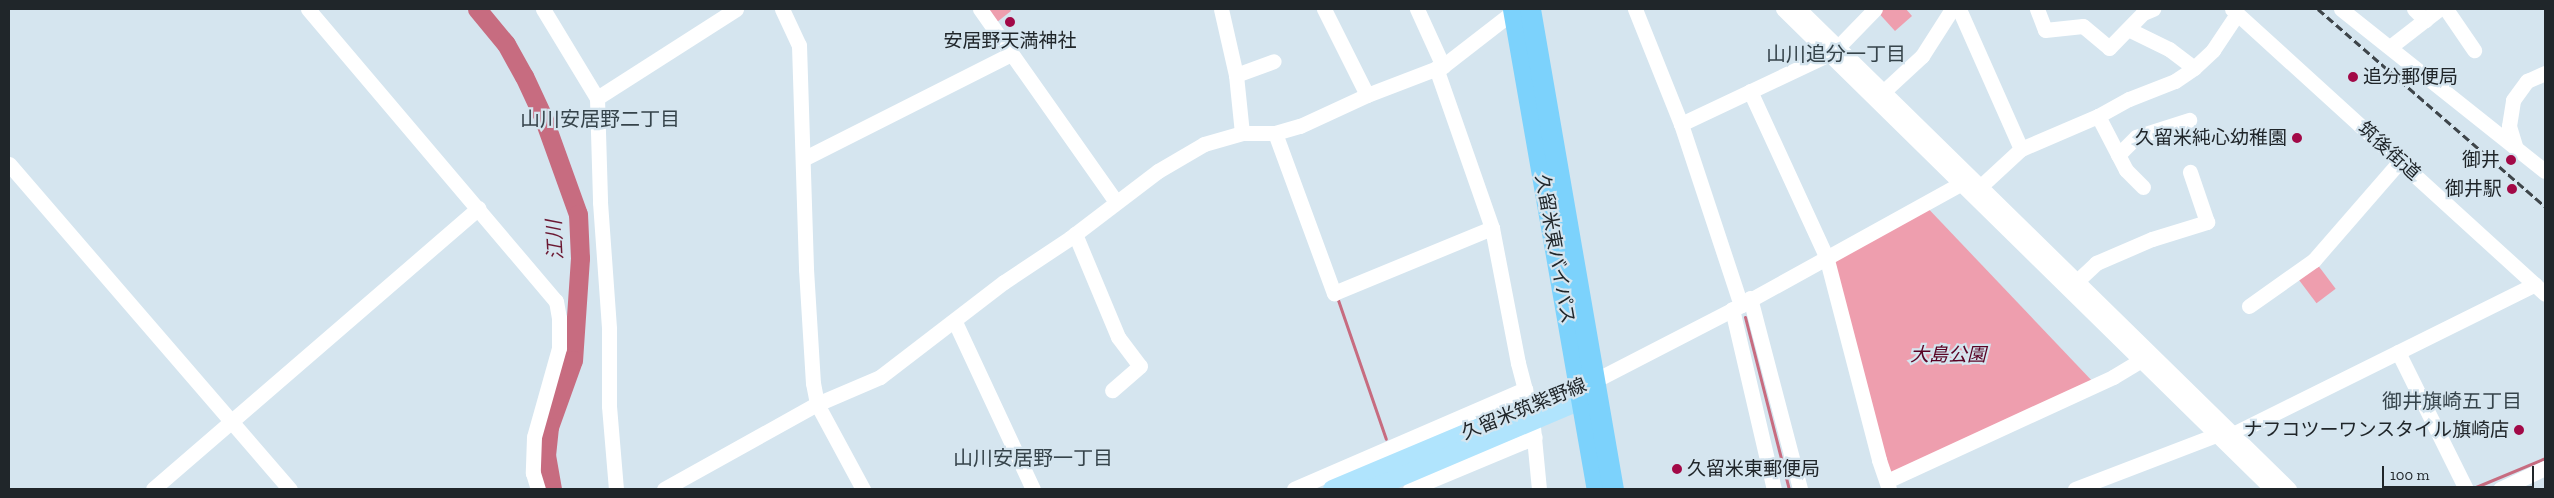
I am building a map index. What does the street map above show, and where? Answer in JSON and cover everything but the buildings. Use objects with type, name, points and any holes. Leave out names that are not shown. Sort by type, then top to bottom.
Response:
[{"type":"highway","name":"久留米東バイパス","points":[[1519,9],[1585,388],[1598,489]]},
{"type":"highway","name":"久留米東バイパス","points":[[1585,388],[1613,489]]},
{"type":"main road","name":"久留米筑紫野線","points":[[1370,489],[1585,388]]},
{"type":"main road","name":"久留米筑紫野線","points":[[1332,489],[1530,413]]},
{"type":"street","points":[[308,9],[556,301],[559,318],[559,348],[534,437],[533,473],[538,489]]},
{"type":"street","points":[[543,9],[597,98],[600,202],[609,329],[609,406],[616,489]]},
{"type":"street","points":[[597,98],[736,9]]},
{"type":"street","points":[[782,9],[799,45],[807,279],[813,383],[817,404],[863,489]]},
{"type":"street","points":[[980,9],[1116,202]]},
{"type":"street","points":[[1221,9],[1236,75],[1242,133]]},
{"type":"street","points":[[1324,9],[1367,95]]},
{"type":"street","points":[[1417,9],[1440,67],[1492,228],[1530,413],[1539,489]]},
{"type":"street","points":[[664,489],[817,404],[880,377],[955,322],[1004,282],[1075,234],[1158,172],[1204,144],[1242,133],[1275,133],[1300,126],[1367,95],[1440,67],[1519,9]]},
{"type":"street","points":[[1635,9],[1681,124],[1800,489]]},
{"type":"street","points":[[1783,9],[1883,92],[1982,186],[2233,434],[2279,488]]},
{"type":"street","points":[[1799,9],[1834,51],[1960,184],[2216,435],[2279,488]]},
{"type":"street","points":[[1681,124],[1834,51],[1875,9]]},
{"type":"street","points":[[1883,92],[1922,56],[1952,9]]},
{"type":"street","points":[[1959,9],[2021,149]]},
{"type":"street","points":[[2037,9],[2045,30],[2083,26],[2109,48],[2143,13],[2153,9]]},
{"type":"street","points":[[2341,9],[2545,171]]},
{"type":"street","points":[[2414,9],[2425,20]]},
{"type":"street","points":[[2390,47],[2439,9]]},
{"type":"street","points":[[2446,9],[2474,50]]},
{"type":"street","points":[[1585,388],[1960,184],[1982,186],[2021,149],[2098,116],[2129,99],[2175,81],[2194,68],[2213,50],[2234,11]]},
{"type":"street","name":"筑後街道","points":[[2234,11],[2540,289]]},
{"type":"street","points":[[2128,28],[2169,49],[2194,68]]},
{"type":"street","points":[[803,159],[1011,54]]},
{"type":"street","points":[[1236,75],[1274,60]]},
{"type":"street","points":[[2516,149],[2509,126],[2513,100],[2527,81],[2545,73]]},
{"type":"street","points":[[1750,91],[1826,256],[1879,460],[1888,485],[2113,377],[2141,360]]},
{"type":"street","points":[[2098,116],[2126,170],[2143,187]]},
{"type":"street","points":[[2118,155],[2136,137],[2188,120]]},
{"type":"street","points":[[1275,133],[1334,294],[1492,228]]},
{"type":"street","points":[[2249,306],[2314,260],[2400,161]]},
{"type":"street","points":[[9,164],[290,489]]},
{"type":"street","points":[[2077,281],[2096,263],[2152,239],[2207,222],[2190,172]]},
{"type":"street","points":[[153,489],[478,208]]},
{"type":"street","points":[[1075,234],[1118,337],[1140,366],[1112,390]]},
{"type":"street","points":[[2076,489],[2216,435],[2233,434],[2398,352],[2540,289]]},
{"type":"street","points":[[1741,304],[1774,489]]},
{"type":"street","points":[[955,322],[1033,489]]},
{"type":"street","points":[[2398,352],[2466,489]]},
{"type":"street","points":[[1294,489],[1530,413]]},
{"type":"street","points":[[1410,489],[1530,413]]},
{"type":"street","points":[[2500,489],[2545,468]]},
{"type":"green space","points":[[980,9],[1010,9],[1011,11],[992,26]]},
{"type":"green space","points":[[1875,9],[1906,9],[1912,16],[1895,31]]},
{"type":"green space","name":"大島公園","points":[[1922,202],[2095,384],[1887,481],[1826,256]]},
{"type":"green space","points":[[2314,260],[2336,289],[2316,303],[2295,274]]},
{"type":"waterway","name":"江川","points":[[477,9],[506,44],[524,76],[543,117],[578,214],[580,258],[573,360],[549,427],[546,455],[552,489]]},
{"type":"waterway","points":[[1337,297],[1386,439]]},
{"type":"waterway","points":[[1745,317],[1789,489]]},
{"type":"waterway","points":[[2471,489],[2545,458]]},
{"type":"railway","points":[[2318,9],[2545,206]]},
{"type":"place","name":"安居野天満神社","points":[[1010,22]]},
{"type":"place","name":"追分郵便局","points":[[2353,77]]},
{"type":"place","name":"久留米純心幼稚園","points":[[2297,138]]},
{"type":"place","name":"御井","points":[[2511,160]]},
{"type":"place","name":"御井駅","points":[[2512,189]]},
{"type":"place","name":"ナフコツーワンスタイル旗崎店","points":[[2519,430]]},
{"type":"place","name":"久留米東郵便局","points":[[1677,469]]},
{"type":"district","name":"山川追分一丁目","points":[[1836,54]]},
{"type":"district","name":"山川安居野二丁目","points":[[600,119]]},
{"type":"district","name":"御井旗崎五丁目","points":[[2452,401]]},
{"type":"district","name":"山川安居野一丁目","points":[[1033,458]]}]
